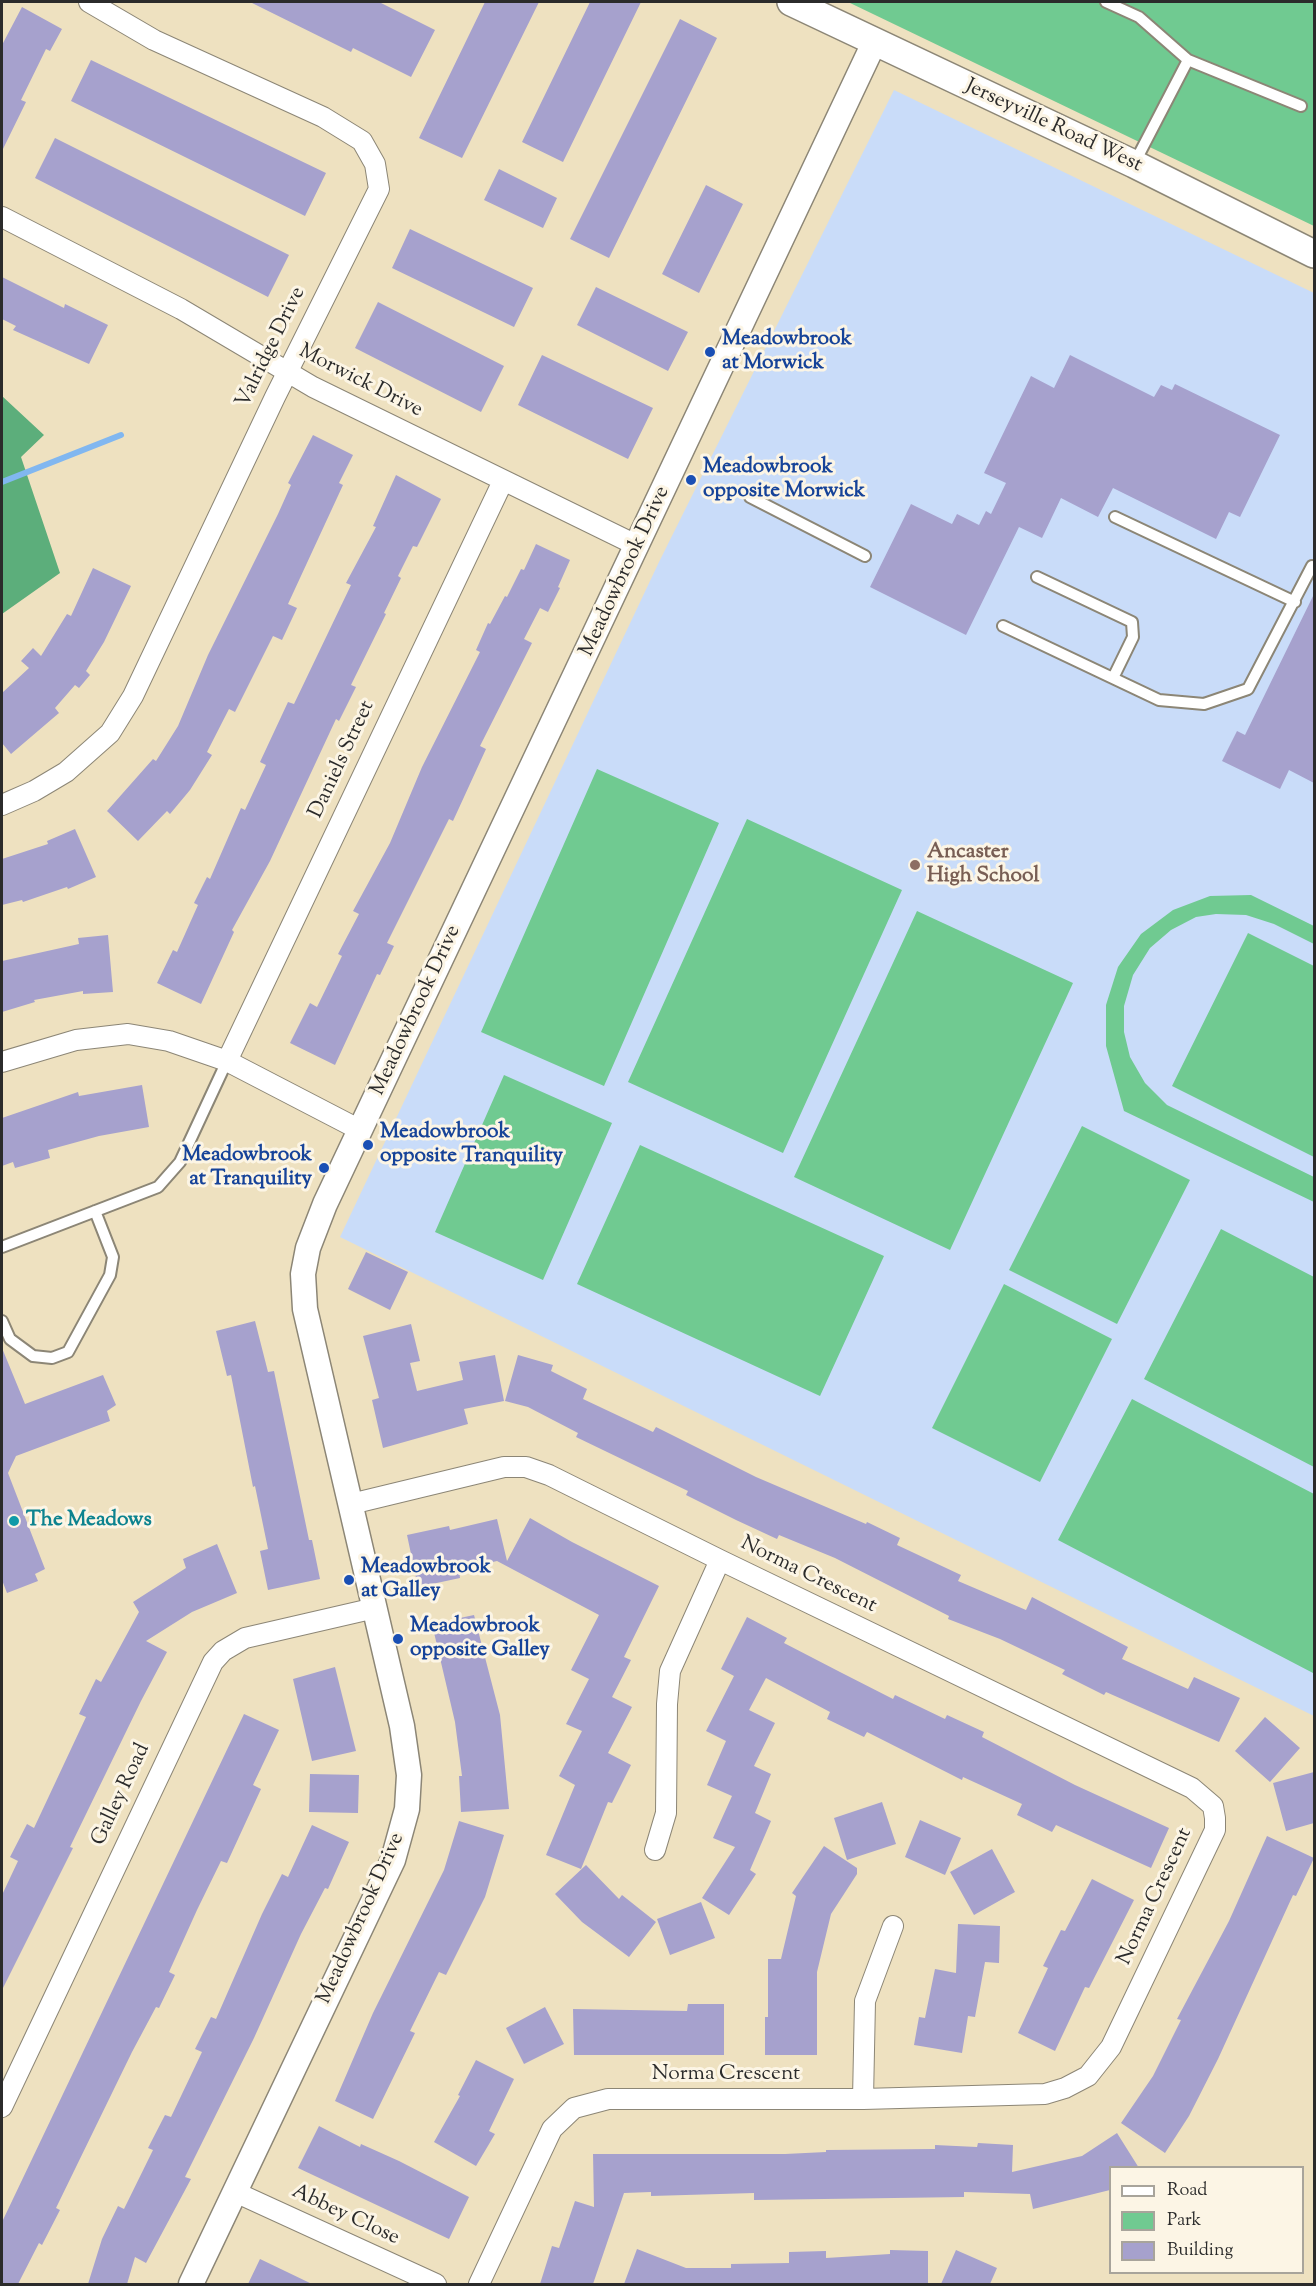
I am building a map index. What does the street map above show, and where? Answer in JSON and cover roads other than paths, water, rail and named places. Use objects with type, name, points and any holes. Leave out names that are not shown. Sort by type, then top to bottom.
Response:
[{"type":"main road","name":"Jerseyville Road West","points":[[791,2],[1134,164],[1314,254]]},
{"type":"street","name":"Valridge Drive","points":[[2,805],[34,791],[66,772],[110,733],[133,696],[287,373],[379,189],[375,164],[362,141],[323,117],[154,40],[89,2]]},
{"type":"street","name":"Meadowbrook Drive","points":[[191,2284],[393,1860],[404,1824],[409,1790],[407,1755],[305,1309],[303,1274],[314,1231],[874,43]]},
{"type":"street","name":"Morwick Drive","points":[[2,217],[181,309],[287,373],[638,546]]},
{"type":"street","name":"Daniels Street","points":[[227,1061],[503,481]]},
{"type":"street","points":[[2,1062],[62,1042],[128,1034],[184,1045],[227,1061],[360,1130]]},
{"type":"street","name":"Norma Crescent","points":[[351,1504],[504,1467],[526,1467],[549,1475],[1192,1788],[1213,1806],[1215,1830],[1111,2047],[1088,2076],[1065,2088],[1045,2094],[863,2099],[608,2099],[574,2108],[552,2129],[479,2284]]},
{"type":"street","points":[[655,1850],[666,1813],[667,1704],[670,1671],[720,1560]]},
{"type":"street","name":"Galley Road","points":[[2,2107],[213,1662],[223,1651],[245,1638],[375,1608]]},
{"type":"street","points":[[863,2099],[865,2001],[893,1926]]},
{"type":"street","name":"Abbey Close","points":[[235,2192],[436,2284]]},
{"type":"lane","points":[[1106,2],[1139,17],[1188,60],[1301,106]]},
{"type":"lane","points":[[1134,164],[1188,60]]},
{"type":"lane","points":[[750,497],[865,556]]},
{"type":"lane","points":[[1115,517],[1295,602]]},
{"type":"lane","points":[[1003,626],[1160,700],[1204,704],[1248,689],[1312,566]]},
{"type":"lane","points":[[1037,576],[1132,622],[1133,637],[1113,678]]},
{"type":"lane","points":[[2,1247],[158,1187],[180,1161],[227,1061]]},
{"type":"lane","points":[[2,1321],[10,1339],[33,1356],[52,1359],[68,1352],[110,1275],[113,1257],[95,1211]]},
{"type":"waterway","points":[[2,482],[121,435]]},
{"type":"place","name":"Meadowbrook at Morwick","points":[[710,352]]},
{"type":"place","name":"Meadowbrook opposite Morwick","points":[[691,480]]},
{"type":"place","name":"Ancaster High School","points":[[915,865]]},
{"type":"place","name":"Meadowbrook opposite Tranquility","points":[[368,1145]]},
{"type":"place","name":"Meadowbrook at Tranquility","points":[[324,1168]]},
{"type":"place","name":"The Meadows","points":[[14,1521]]},
{"type":"place","name":"Meadowbrook at Galley","points":[[349,1580]]},
{"type":"place","name":"Meadowbrook opposite Galley","points":[[398,1639]]}]
